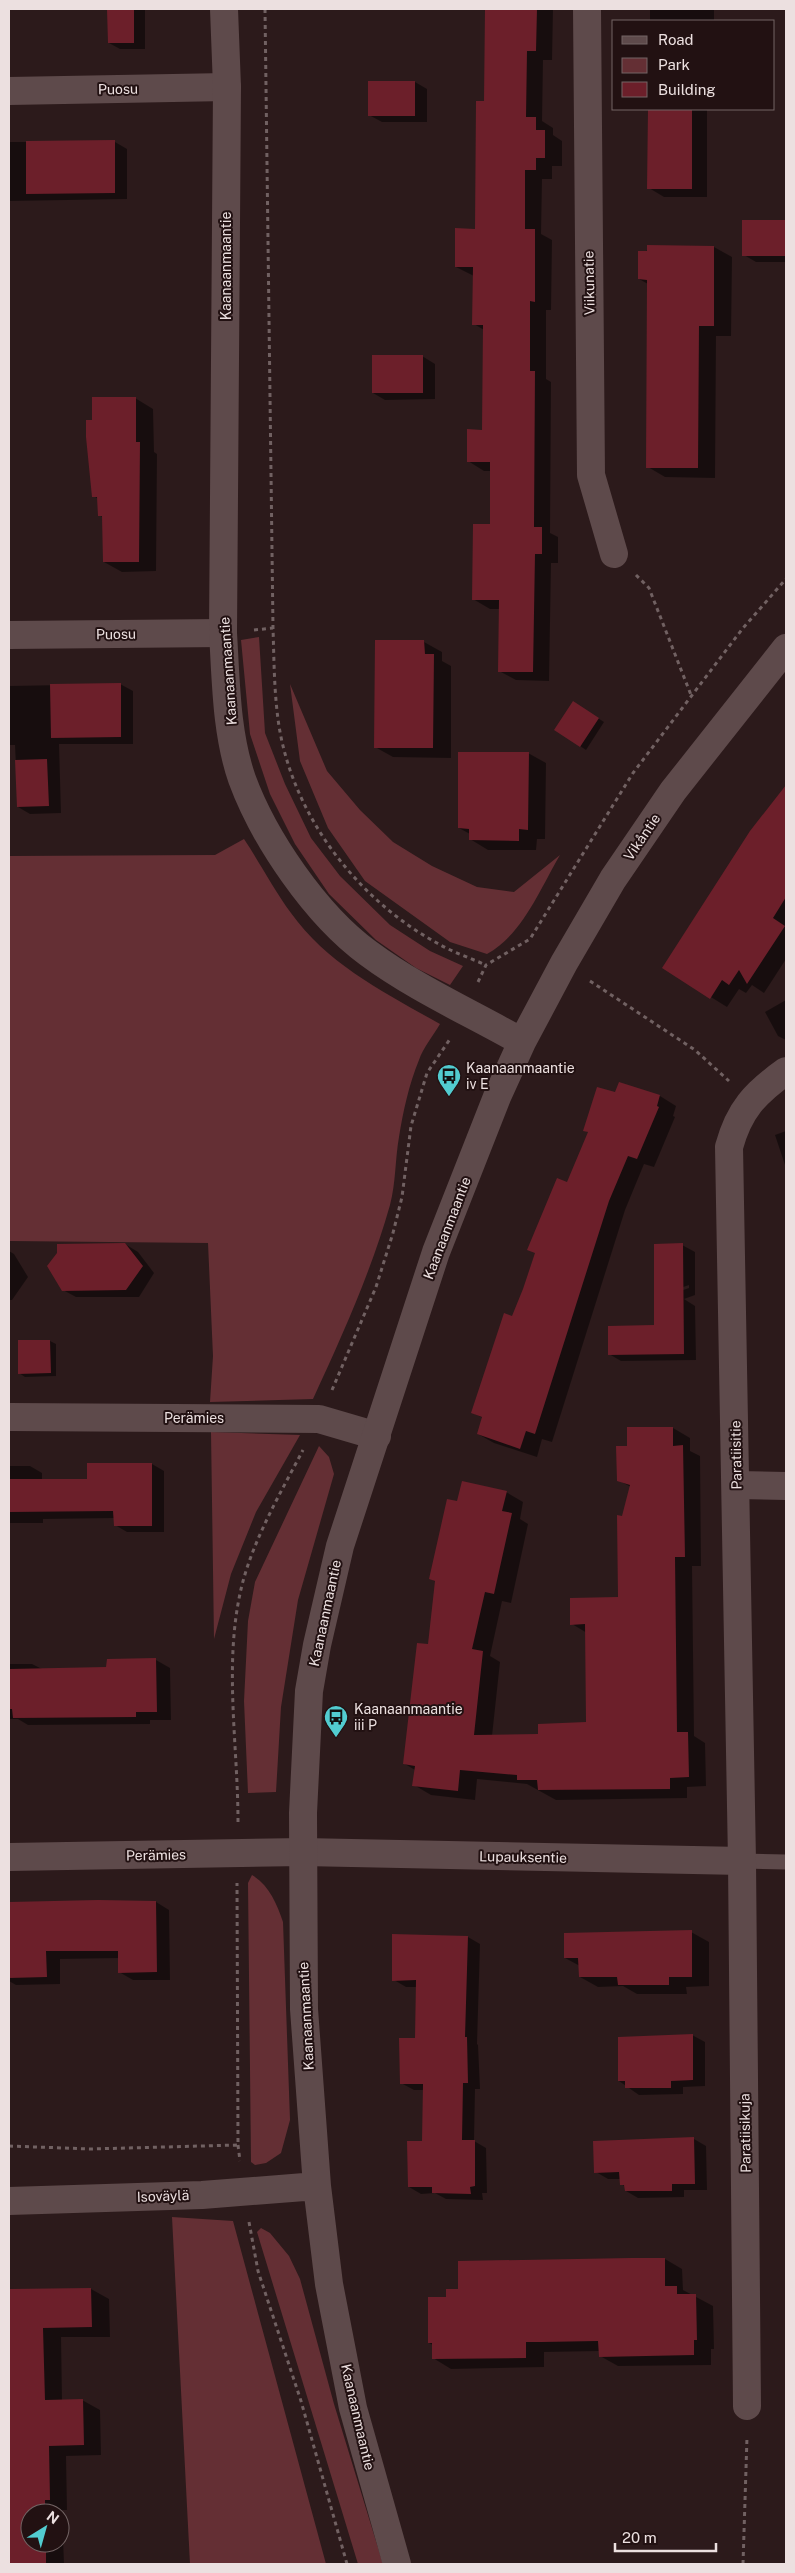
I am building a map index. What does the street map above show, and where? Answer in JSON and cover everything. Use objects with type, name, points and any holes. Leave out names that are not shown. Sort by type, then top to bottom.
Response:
[{"type":"street","name":"Kaanaanmaantie","points":[[224,9],[227,87],[223,633],[228,713],[242,778],[257,814],[306,893],[367,952],[430,992],[522,1042],[497,1097],[436,1252],[340,1546],[317,1645],[309,1691],[303,1852],[304,2009],[317,2186],[329,2284],[353,2408],[397,2564]]},
{"type":"street","name":"Viikunatie","points":[[587,9],[591,475],[614,554]]},
{"type":"street","name":"Puosu","points":[[9,91],[227,87]]},
{"type":"street","name":"Puosu","points":[[9,635],[223,633]]},
{"type":"street","name":"Vikåntie","points":[[522,1042],[564,963],[613,879],[673,791],[786,648]]},
{"type":"street","name":"Paratiisitie","points":[[742,1861],[737,1485],[729,1147],[734,1126],[750,1100],[786,1071]]},
{"type":"street","name":"Perämies","points":[[9,1417],[319,1419],[377,1436]]},
{"type":"street","points":[[737,1485],[786,1486]]},
{"type":"street","name":"Perämies","points":[[9,1857],[303,1852]]},
{"type":"street","name":"Lupauksentie","points":[[303,1852],[742,1861]]},
{"type":"street","name":"Paratiisikuja","points":[[742,1861],[747,2406]]},
{"type":"street","name":"Isoväylä","points":[[9,2201],[243,2192],[317,2186]]},
{"type":"lane","points":[[742,1861],[786,1862]]},
{"type":"path","points":[[265,9],[273,628],[278,719],[286,757],[296,787],[315,826],[360,882],[394,914],[437,943],[486,965]]},
{"type":"path","points":[[614,554],[649,588],[691,696]]},
{"type":"path","points":[[530,939],[695,1050],[750,1100]]},
{"type":"path","points":[[238,2145],[243,2192],[258,2271],[301,2401],[347,2564]]},
{"type":"path","points":[[743,2564],[747,2406]]},
{"type":"green space","points":[[259,637],[265,733],[285,784],[311,838],[340,876],[390,925],[430,951],[463,966],[450,985],[416,968],[376,940],[329,894],[295,844],[270,794],[250,734],[241,640]]},
{"type":"green space","points":[[290,684],[327,771],[360,810],[393,842],[432,866],[477,887],[514,892],[560,855],[530,910],[511,935],[500,945],[487,954],[450,942],[365,881],[328,828],[300,761]]},
{"type":"green space","points":[[244,839],[291,913],[322,948],[360,977],[440,1024],[421,1056],[409,1088],[399,1137],[392,1196],[374,1255],[335,1352],[313,1399],[210,1402],[213,1356],[208,1243],[9,1241],[9,856],[215,855]]},
{"type":"green space","points":[[211,1432],[300,1435],[256,1512],[231,1574],[214,1639]]},
{"type":"green space","points":[[319,1446],[329,1457],[334,1474],[298,1600],[281,1707],[276,1792],[248,1793],[244,1701],[248,1621],[255,1582]]},
{"type":"green space","points":[[252,1875],[268,1890],[283,1922],[290,2120],[281,2153],[266,2163],[255,2165],[251,2162],[248,1883]]},
{"type":"green space","points":[[172,2217],[233,2221],[326,2564],[190,2564]]},
{"type":"green space","points":[[261,2228],[270,2233],[289,2256],[300,2279],[334,2404],[383,2564],[358,2564],[257,2232]]},
{"type":"building","points":[[107,9],[134,9],[134,43],[108,43]]},
{"type":"building","points":[[485,9],[537,9],[536,51],[527,51],[526,117],[536,117],[536,130],[545,130],[545,158],[536,158],[536,170],[525,170],[525,229],[535,229],[535,302],[530,301],[530,371],[535,371],[534,527],[542,527],[542,554],[535,554],[533,672],[498,672],[499,600],[472,600],[473,524],[490,524],[490,462],[467,462],[467,429],[482,430],[483,325],[472,325],[473,267],[455,267],[455,228],[475,229],[476,101],[484,101]]},
{"type":"building","points":[[368,81],[415,81],[415,116],[368,116]]},
{"type":"building","points":[[648,110],[692,110],[692,189],[647,189]]},
{"type":"building","points":[[115,140],[115,193],[26,194],[26,141]]},
{"type":"building","points":[[742,220],[786,220],[786,256],[742,256]]},
{"type":"building","points":[[647,245],[714,246],[714,326],[699,326],[698,468],[646,468],[647,280],[638,279],[638,251],[647,251]]},
{"type":"building","points":[[372,355],[423,355],[423,393],[372,393]]},
{"type":"building","points":[[92,397],[136,397],[136,442],[140,442],[139,562],[103,562],[102,516],[98,516],[97,497],[92,497],[86,437],[86,420],[92,420]]},
{"type":"building","points":[[375,640],[424,640],[425,654],[434,654],[433,748],[374,748]]},
{"type":"building","points":[[121,683],[121,737],[51,738],[50,684]]},
{"type":"building","points":[[573,701],[599,718],[580,747],[554,730]]},
{"type":"building","points":[[458,752],[529,752],[528,830],[519,829],[519,841],[469,840],[469,829],[458,828]]},
{"type":"building","points":[[47,759],[49,806],[17,807],[15,760]]},
{"type":"building","points":[[786,785],[786,897],[773,918],[785,926],[747,984],[739,970],[729,985],[722,980],[710,999],[662,968],[750,831]]},
{"type":"building","points":[[619,1082],[660,1095],[657,1106],[659,1107],[637,1159],[628,1156],[609,1201],[535,1434],[526,1431],[520,1449],[477,1434],[482,1417],[471,1413],[504,1313],[512,1316],[523,1289],[535,1253],[527,1250],[557,1178],[567,1182],[588,1132],[583,1131],[597,1087],[615,1092]]},
{"type":"building","points":[[125,1243],[143,1266],[126,1290],[62,1291],[47,1266],[57,1253],[57,1244]]},
{"type":"building","points":[[683,1243],[684,1354],[608,1355],[608,1326],[654,1325],[654,1244]]},
{"type":"building","points":[[18,1340],[50,1340],[51,1373],[18,1374]]},
{"type":"building","points":[[627,1427],[673,1427],[673,1446],[683,1445],[685,1557],[675,1557],[677,1732],[688,1732],[689,1777],[670,1778],[670,1789],[538,1790],[537,1780],[517,1780],[517,1775],[460,1770],[458,1791],[412,1786],[415,1766],[403,1764],[417,1643],[428,1644],[435,1581],[429,1579],[447,1499],[457,1501],[462,1481],[507,1491],[502,1511],[512,1513],[494,1594],[485,1592],[472,1649],[483,1651],[474,1735],[538,1734],[538,1724],[586,1722],[585,1624],[570,1625],[570,1598],[618,1597],[617,1515],[622,1516],[630,1485],[617,1481],[616,1446],[627,1446]]},
{"type":"building","points":[[87,1463],[152,1463],[152,1526],[114,1526],[113,1511],[9,1512],[9,1479],[87,1479]]},
{"type":"building","points":[[156,1658],[157,1712],[136,1712],[136,1717],[13,1718],[12,1709],[9,1709],[9,1669],[106,1667],[107,1659]]},
{"type":"building","points":[[156,1901],[157,1972],[118,1973],[118,1951],[46,1951],[47,1977],[9,1978],[9,1902]]},
{"type":"building","points":[[692,1930],[692,1977],[669,1977],[669,1985],[618,1985],[617,1977],[579,1977],[578,1958],[564,1958],[564,1933]]},
{"type":"building","points":[[392,1934],[468,1936],[465,2037],[467,2037],[468,2083],[463,2083],[462,2140],[475,2140],[475,2186],[470,2187],[471,2194],[432,2193],[432,2187],[408,2187],[407,2141],[422,2141],[423,2084],[400,2084],[399,2038],[415,2038],[416,1980],[392,1981]]},
{"type":"building","points":[[693,2034],[693,2080],[671,2081],[671,2088],[625,2088],[625,2081],[618,2081],[618,2037]]},
{"type":"building","points":[[694,2137],[695,2184],[672,2184],[672,2191],[625,2191],[624,2185],[620,2185],[619,2172],[594,2173],[593,2141]]},
{"type":"building","points":[[665,2258],[665,2286],[677,2286],[677,2294],[696,2294],[697,2340],[694,2340],[694,2355],[599,2357],[598,2341],[526,2342],[526,2358],[432,2359],[432,2343],[428,2343],[428,2297],[446,2297],[446,2289],[458,2289],[458,2261]]},
{"type":"building","points":[[91,2288],[92,2327],[43,2328],[45,2400],[83,2399],[84,2445],[49,2446],[50,2500],[45,2500],[45,2503],[20,2503],[20,2553],[46,2553],[46,2564],[9,2564],[9,2289]]},
{"type":"place","name":"Kaanaanmaantie iv E","points":[[449,1097]]},
{"type":"place","name":"Kaanaanmaantie iii P","points":[[336,1738]]}]
